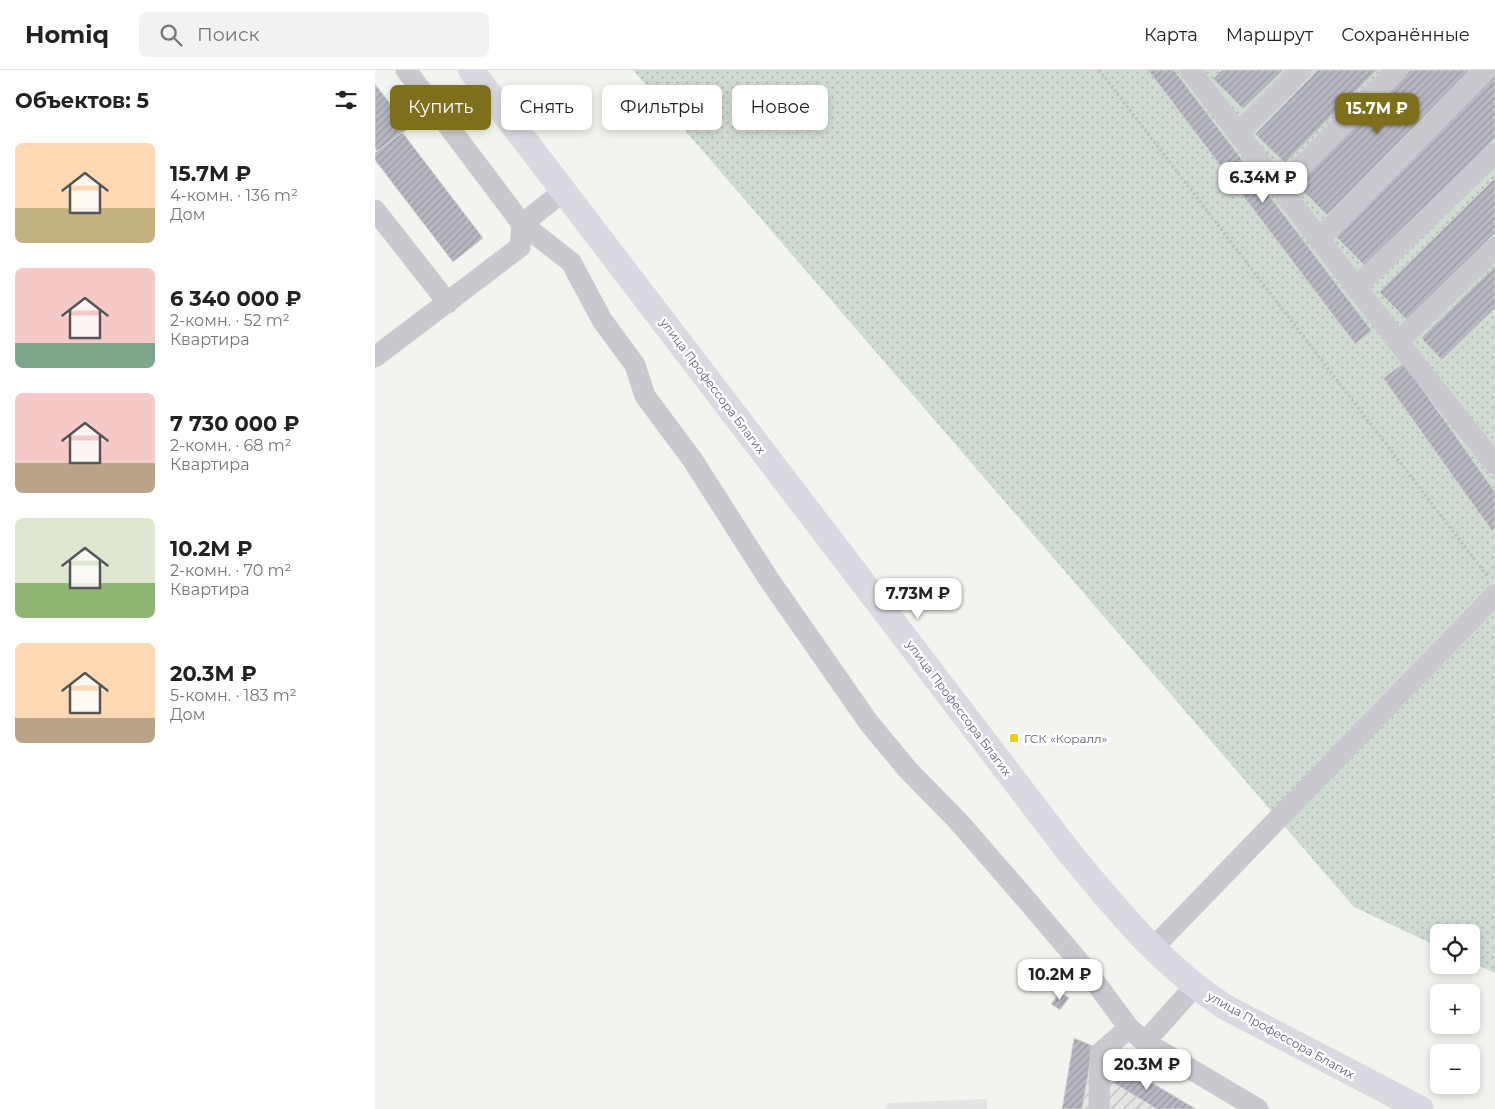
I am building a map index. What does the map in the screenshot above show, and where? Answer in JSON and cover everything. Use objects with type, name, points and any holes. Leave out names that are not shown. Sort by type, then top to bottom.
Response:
[{"type":"main road","name":"улица Профессора Благих","points":[[471,70],[1069,852],[1152,949],[1194,987],[1252,1022],[1421,1109]]},
{"type":"lane","points":[[407,70],[522,224],[571,262],[602,320],[635,365],[645,396],[692,459],[768,578],[869,723],[907,770],[957,821],[1081,964],[1129,1028],[1145,1042],[1258,1109]]},
{"type":"lane","points":[[1238,133],[1301,70]]},
{"type":"lane","points":[[1280,188],[1397,70]]},
{"type":"lane","points":[[1319,239],[1486,70]]},
{"type":"lane","points":[[1198,73],[1238,133],[1397,342],[1495,464]]},
{"type":"lane","points":[[1356,287],[1495,153]]},
{"type":"lane","points":[[375,357],[520,247],[522,224],[564,191]]},
{"type":"lane","points":[[375,210],[448,303]]},
{"type":"lane","points":[[1397,342],[1495,248]]},
{"type":"lane","points":[[1152,949],[1492,587]]},
{"type":"lane","points":[[1145,1042],[1194,987]]},
{"type":"lane","points":[[1098,1109],[1100,1053],[1129,1028]]},
{"type":"path","points":[[1099,70],[1492,587]]},
{"type":"shaded area","points":[[633,70],[1495,70],[1495,973],[1480,966],[1480,924],[1430,924],[1430,943],[1354,907],[685,130],[722,130],[722,85],[646,85]]},
{"type":"shaded area","points":[[1074,1038],[1093,1046],[1196,1109],[1062,1109]]},
{"type":"shaded area","points":[[987,1099],[987,1109],[885,1109],[888,1103]]},
{"type":"building","points":[[1148,70],[1174,70],[1372,331],[1355,344]]},
{"type":"building","points":[[1222,70],[1283,70],[1243,109],[1213,79]]},
{"type":"building","points":[[1318,70],[1377,70],[1285,163],[1255,134]]},
{"type":"building","points":[[1410,70],[1470,70],[1327,215],[1297,185]]},
{"type":"building","points":[[1495,75],[1495,138],[1367,268],[1336,237]]},
{"type":"building","points":[[375,84],[390,103],[390,130],[406,130],[377,151],[375,148]]},
{"type":"building","points":[[402,132],[483,238],[453,262],[375,160],[375,153]]},
{"type":"building","points":[[1495,178],[1495,233],[1407,320],[1379,292]]},
{"type":"building","points":[[1495,266],[1495,308],[1442,360],[1421,338]]},
{"type":"building","points":[[1404,363],[1495,492],[1495,529],[1492,531],[1383,378]]},
{"type":"building","points":[[1060,992],[1069,998],[1060,1010],[1051,1004]]},
{"type":"building","points":[[1074,1038],[1093,1046],[1082,1109],[1062,1109]]},
{"type":"building","points":[[1118,1063],[1196,1109],[1157,1109],[1114,1083]]},
{"type":"place","name":"ГСК «Коралл»","points":[[1014,738]]}]
